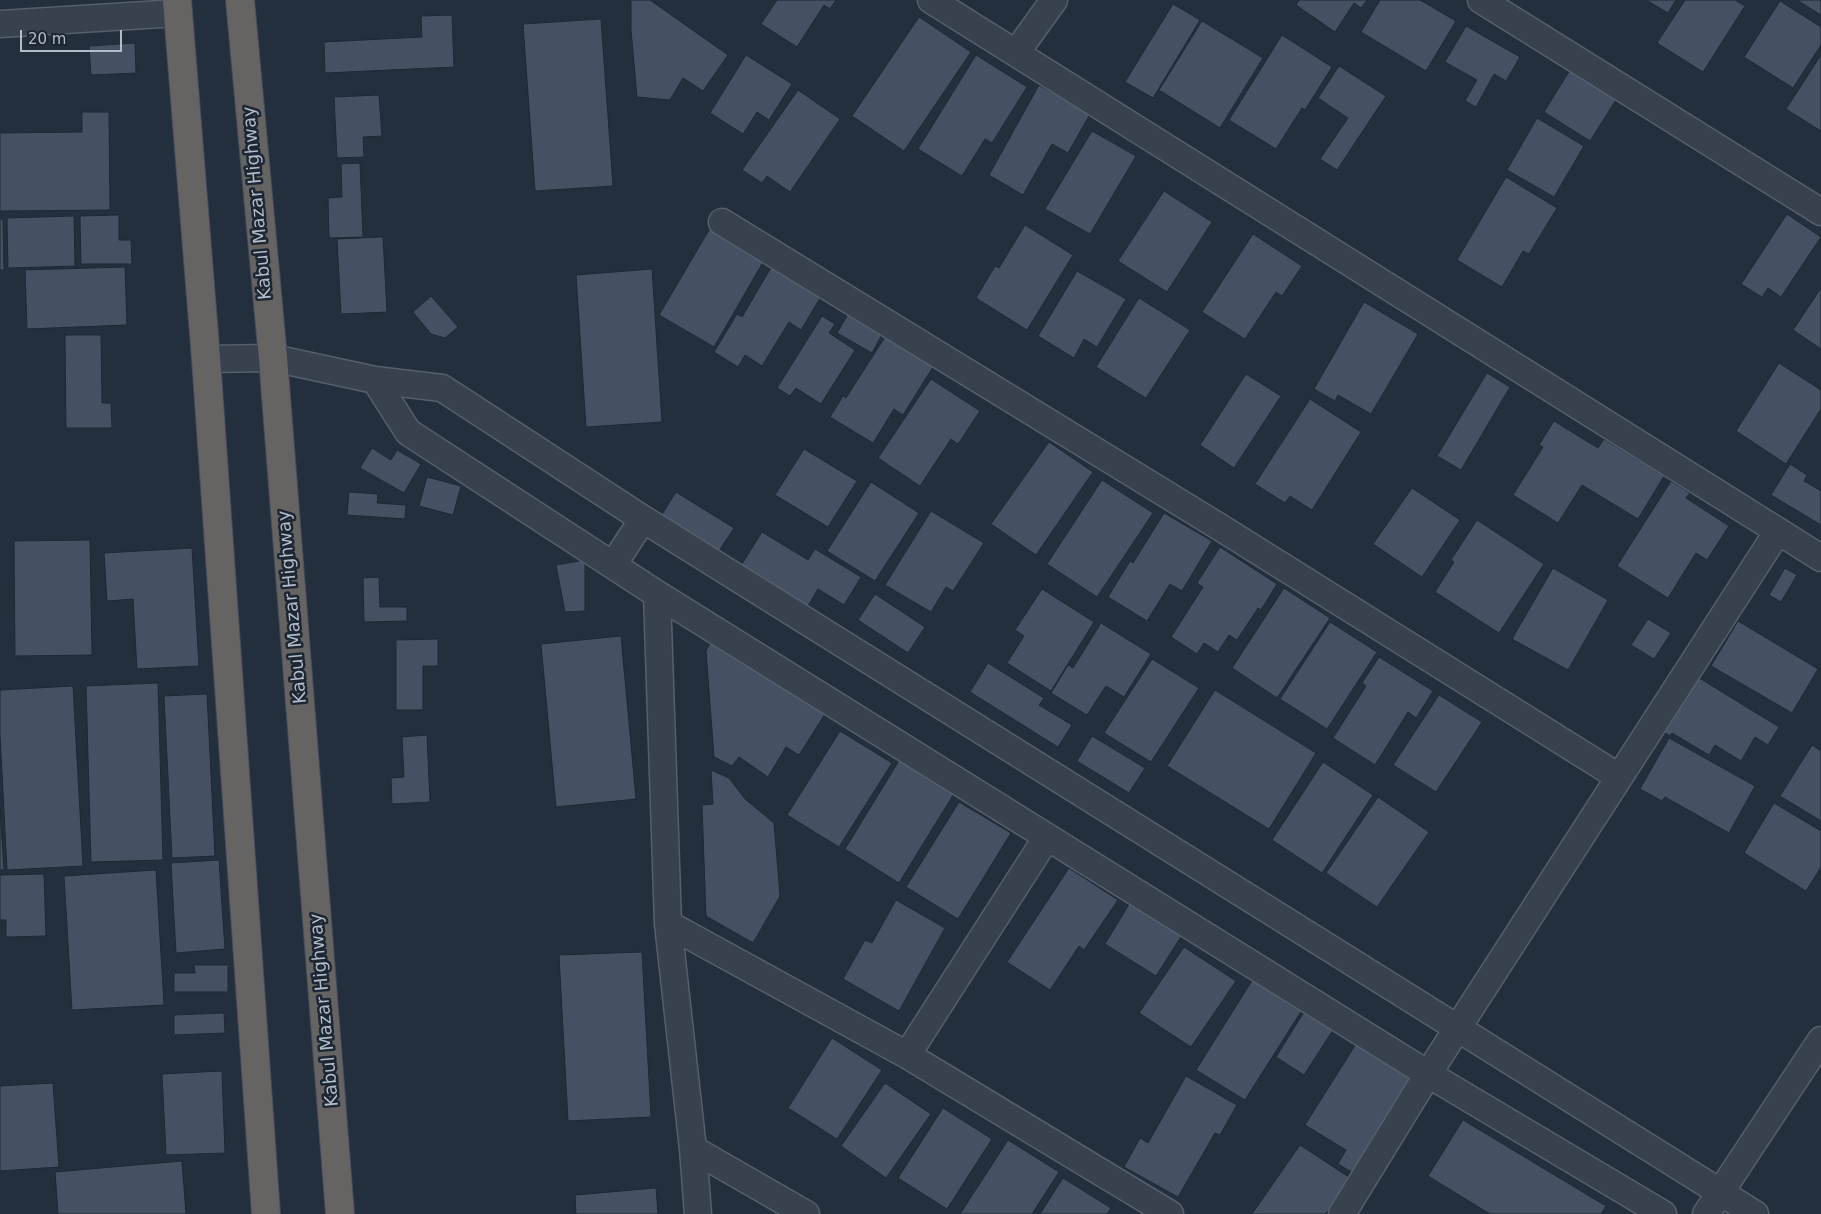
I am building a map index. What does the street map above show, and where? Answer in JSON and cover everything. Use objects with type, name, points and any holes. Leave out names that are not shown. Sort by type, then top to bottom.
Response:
[{"type":"highway","name":"Kabul Mazar Highway","points":[[240,0],[273,358],[340,1214]]},
{"type":"highway","points":[[177,6],[206,359],[266,1214]]},
{"type":"street","points":[[931,0],[1821,558]]},
{"type":"street","points":[[1016,53],[1054,0]]},
{"type":"street","points":[[1480,0],[1821,212]]},
{"type":"street","points":[[0,24],[177,6]]},
{"type":"street","points":[[722,222],[1218,526],[1619,777]]},
{"type":"street","points":[[206,359],[273,358],[376,380],[442,388],[643,519],[1755,1214]]},
{"type":"street","points":[[376,380],[408,432],[657,594],[1428,1074],[1663,1214]]},
{"type":"street","points":[[613,565],[643,519]]},
{"type":"street","points":[[1342,1214],[1428,1074],[1778,531]]},
{"type":"street","points":[[657,594],[668,924],[693,1149],[698,1214]]},
{"type":"street","points":[[908,1055],[1047,837]]},
{"type":"street","points":[[668,924],[908,1055],[1170,1214]]},
{"type":"street","points":[[1706,1214],[1821,1040]]},
{"type":"street","points":[[693,1149],[806,1214]]},
{"type":"building","points":[[631,0],[650,0],[728,55],[703,91],[683,78],[670,100],[637,97],[631,30]]},
{"type":"building","points":[[777,0],[836,0],[830,9],[824,5],[797,47],[761,24]]},
{"type":"building","points":[[1299,0],[1367,0],[1361,8],[1354,3],[1335,32],[1296,5]]},
{"type":"building","points":[[1380,0],[1420,0],[1456,21],[1426,71],[1361,32]]},
{"type":"building","points":[[1646,0],[1676,0],[1668,13]]},
{"type":"building","points":[[1685,0],[1735,0],[1745,6],[1703,72],[1657,43]]},
{"type":"building","points":[[1797,0],[1821,0],[1821,15]]},
{"type":"building","points":[[1780,1],[1821,27],[1821,45],[1793,88],[1744,57]]},
{"type":"building","points":[[1173,4],[1200,20],[1153,98],[1125,82]]},
{"type":"building","points":[[452,15],[454,67],[325,73],[324,42],[422,37],[421,16]]},
{"type":"building","points":[[919,17],[971,52],[904,151],[852,116]]},
{"type":"building","points":[[601,19],[613,186],[535,191],[523,24]]},
{"type":"building","points":[[1202,21],[1263,58],[1220,128],[1159,90]]},
{"type":"building","points":[[1466,26],[1520,57],[1506,81],[1494,74],[1476,107],[1465,101],[1477,80],[1445,62]]},
{"type":"building","points":[[1282,35],[1332,67],[1305,110],[1302,108],[1276,149],[1229,120]]},
{"type":"building","points":[[135,43],[136,73],[91,75],[89,46]]},
{"type":"building","points":[[746,55],[792,84],[769,120],[757,112],[743,134],[710,113]]},
{"type":"building","points":[[976,55],[1027,87],[992,143],[985,139],[962,176],[918,149]]},
{"type":"building","points":[[1821,55],[1821,131],[1786,109]]},
{"type":"building","points":[[1339,66],[1386,96],[1337,170],[1320,159],[1348,118],[1318,98]]},
{"type":"building","points":[[1570,70],[1616,100],[1590,141],[1544,112]]},
{"type":"building","points":[[1039,85],[1090,114],[1068,153],[1052,144],[1023,195],[989,175]]},
{"type":"building","points":[[798,90],[840,119],[790,192],[767,176],[762,183],[742,170]]},
{"type":"building","points":[[379,95],[382,136],[363,137],[364,157],[337,158],[334,97]]},
{"type":"building","points":[[82,112],[109,112],[110,210],[0,211],[0,133],[82,132]]},
{"type":"building","points":[[1537,118],[1584,146],[1554,197],[1507,170]]},
{"type":"building","points":[[1092,131],[1136,156],[1090,234],[1045,209]]},
{"type":"building","points":[[360,163],[363,237],[329,238],[328,198],[342,197],[341,164]]},
{"type":"building","points":[[1506,177],[1557,208],[1529,254],[1523,251],[1502,287],[1457,260]]},
{"type":"building","points":[[1164,191],[1212,222],[1167,292],[1118,261]]},
{"type":"building","points":[[1787,214],[1821,237],[1781,297],[1768,288],[1762,297],[1741,284]]},
{"type":"building","points":[[119,215],[119,240],[131,240],[132,264],[81,264],[80,216]]},
{"type":"building","points":[[74,216],[75,266],[8,268],[7,218]]},
{"type":"building","points":[[0,219],[3,219],[4,270],[0,270]]},
{"type":"building","points":[[712,225],[766,257],[714,347],[659,315]]},
{"type":"building","points":[[1025,225],[1073,255],[1027,330],[976,298],[995,266],[999,268]]},
{"type":"building","points":[[1253,234],[1302,266],[1282,296],[1276,292],[1245,339],[1202,312]]},
{"type":"building","points":[[383,237],[387,312],[341,314],[337,239]]},
{"type":"building","points":[[772,266],[822,295],[801,330],[789,322],[762,366],[745,355],[738,367],[714,352],[737,314],[742,317]]},
{"type":"building","points":[[125,267],[127,325],[27,329],[25,270]]},
{"type":"building","points":[[652,269],[662,422],[586,427],[576,275]]},
{"type":"building","points":[[1077,271],[1126,299],[1097,347],[1084,339],[1074,358],[1038,336]]},
{"type":"building","points":[[1821,288],[1821,349],[1793,330]]},
{"type":"building","points":[[431,296],[458,327],[445,338],[431,334],[413,312]]},
{"type":"building","points":[[1139,298],[1190,330],[1146,398],[1096,367]]},
{"type":"building","points":[[1364,302],[1418,334],[1371,414],[1338,395],[1335,401],[1314,389]]},
{"type":"building","points":[[851,309],[885,329],[872,353],[837,333]]},
{"type":"building","points":[[822,316],[835,324],[829,333],[855,350],[821,404],[796,388],[790,396],[777,388]]},
{"type":"building","points":[[65,335],[101,335],[102,403],[111,403],[112,428],[66,428]]},
{"type":"building","points":[[885,337],[933,367],[903,415],[894,409],[873,443],[830,417],[843,396],[846,398]]},
{"type":"building","points":[[1779,363],[1821,390],[1821,409],[1786,464],[1736,431]]},
{"type":"building","points":[[1487,373],[1510,387],[1461,470],[1437,456]]},
{"type":"building","points":[[1246,374],[1281,396],[1234,468],[1200,445]]},
{"type":"building","points":[[931,379],[980,411],[958,444],[951,439],[920,486],[878,458]]},
{"type":"building","points":[[1310,399],[1361,432],[1312,510],[1290,496],[1285,503],[1255,484]]},
{"type":"building","points":[[1554,421],[1598,448],[1604,439],[1664,476],[1638,519],[1582,485],[1558,523],[1513,495],[1543,447],[1539,445]]},
{"type":"building","points":[[1049,442],[1093,472],[1036,555],[991,524]]},
{"type":"building","points":[[372,448],[391,460],[397,450],[421,464],[404,493],[360,468]]},
{"type":"building","points":[[804,449],[857,481],[828,527],[775,495]]},
{"type":"building","points":[[1790,464],[1807,475],[1804,481],[1821,491],[1821,525],[1771,495]]},
{"type":"building","points":[[427,477],[461,486],[453,515],[419,506]]},
{"type":"building","points":[[1102,480],[1153,513],[1097,597],[1047,564]]},
{"type":"building","points":[[1671,481],[1690,493],[1686,498],[1729,526],[1707,560],[1696,553],[1668,598],[1617,566]]},
{"type":"building","points":[[871,482],[919,513],[875,581],[827,551]]},
{"type":"building","points":[[1412,488],[1460,520],[1422,577],[1373,544]]},
{"type":"building","points":[[349,492],[378,494],[377,503],[406,505],[405,519],[347,515]]},
{"type":"building","points":[[676,492],[734,528],[715,557],[657,522]]},
{"type":"building","points":[[931,511],[984,543],[953,591],[946,587],[931,612],[885,585]]},
{"type":"building","points":[[1164,513],[1212,541],[1182,591],[1170,584],[1147,621],[1108,597],[1130,561],[1133,563]]},
{"type":"building","points":[[1477,520],[1544,564],[1499,633],[1435,592],[1454,562],[1451,560]]},
{"type":"building","points":[[762,532],[808,560],[815,549],[861,577],[844,605],[818,589],[805,611],[738,570]]},
{"type":"building","points":[[90,540],[92,655],[15,656],[14,541]]},
{"type":"building","points":[[1220,547],[1277,584],[1261,610],[1258,608],[1237,640],[1229,635],[1218,652],[1204,643],[1197,654],[1171,637],[1203,587],[1197,583]]},
{"type":"building","points":[[192,548],[199,666],[137,669],[133,599],[107,601],[104,553]]},
{"type":"building","points":[[585,560],[585,611],[565,612],[556,565]]},
{"type":"building","points":[[1553,568],[1608,600],[1568,670],[1512,639]]},
{"type":"building","points":[[1785,568],[1797,575],[1781,602],[1769,595]]},
{"type":"building","points":[[379,577],[380,607],[407,607],[407,621],[364,622],[363,578]]},
{"type":"building","points":[[1284,588],[1330,618],[1277,698],[1232,668]]},
{"type":"building","points":[[1042,589],[1094,622],[1051,691],[1007,663],[1024,636],[1015,630]]},
{"type":"building","points":[[875,594],[925,627],[908,653],[858,620]]},
{"type":"building","points":[[1648,619],[1671,633],[1654,659],[1631,645]]},
{"type":"building","points":[[1738,621],[1818,669],[1792,713],[1711,666]]},
{"type":"building","points":[[1330,622],[1377,652],[1327,729],[1280,699]]},
{"type":"building","points":[[1101,623],[1151,654],[1124,697],[1106,686],[1087,715],[1051,693],[1068,665],[1073,668]]},
{"type":"building","points":[[621,636],[636,799],[556,807],[541,644]]},
{"type":"building","points":[[438,639],[438,666],[423,666],[423,710],[396,710],[396,640]]},
{"type":"building","points":[[710,643],[825,714],[799,755],[786,747],[768,777],[739,757],[732,766],[714,757],[706,651]]},
{"type":"building","points":[[1379,657],[1433,691],[1416,718],[1408,712],[1375,765],[1333,738],[1366,686],[1362,683]]},
{"type":"building","points":[[1152,659],[1199,688],[1151,762],[1104,733]]},
{"type":"building","points":[[988,663],[1044,698],[1039,705],[1072,725],[1058,747],[970,692]]},
{"type":"building","points":[[1696,676],[1779,727],[1768,745],[1755,737],[1741,761],[1715,745],[1709,755],[1672,733],[1670,736],[1662,731]]},
{"type":"building","points":[[158,683],[163,860],[91,862],[86,686]]},
{"type":"building","points":[[73,686],[83,866],[7,870],[0,735],[0,690]]},
{"type":"building","points":[[1215,690],[1316,753],[1269,829],[1167,766]]},
{"type":"building","points":[[207,694],[215,856],[172,858],[164,696]]},
{"type":"building","points":[[1439,695],[1482,722],[1436,792],[1393,765]]},
{"type":"building","points":[[840,731],[892,763],[839,847],[787,815]]},
{"type":"building","points":[[427,735],[430,802],[392,804],[391,778],[404,777],[402,737]]},
{"type":"building","points":[[1092,736],[1145,768],[1129,793],[1077,761]]},
{"type":"building","points":[[1669,738],[1755,786],[1729,833],[1665,797],[1662,801],[1640,789]]},
{"type":"building","points":[[1812,745],[1821,751],[1821,821],[1780,796]]},
{"type":"building","points":[[900,759],[955,792],[899,883],[845,849]]},
{"type":"building","points":[[1323,762],[1373,795],[1322,873],[1272,840]]},
{"type":"building","points":[[711,770],[729,778],[745,799],[774,823],[780,896],[753,943],[706,916],[702,805],[713,804]]},
{"type":"building","points":[[1378,797],[1429,832],[1377,907],[1326,873]]},
{"type":"building","points":[[959,802],[1011,833],[958,919],[906,887]]},
{"type":"building","points":[[1774,803],[1821,831],[1821,867],[1806,891],[1744,853]]},
{"type":"building","points":[[0,809],[4,870],[0,870]]},
{"type":"building","points":[[219,860],[225,949],[176,953],[171,863]]},
{"type":"building","points":[[1069,868],[1118,900],[1084,950],[1079,946],[1050,990],[1007,962]]},
{"type":"building","points":[[156,870],[164,1005],[72,1010],[64,876]]},
{"type":"building","points":[[44,874],[46,936],[6,937],[6,920],[0,920],[0,875]]},
{"type":"building","points":[[896,900],[945,928],[899,1011],[843,979],[865,940],[872,943]]},
{"type":"building","points":[[1131,901],[1184,932],[1156,976],[1105,944]]},
{"type":"building","points":[[1184,947],[1236,981],[1191,1047],[1139,1013]]},
{"type":"building","points":[[642,952],[651,1117],[568,1121],[559,955]]},
{"type":"building","points":[[194,965],[228,965],[228,992],[174,992],[174,973],[195,973]]},
{"type":"building","points":[[1253,979],[1302,1010],[1245,1100],[1196,1070]]},
{"type":"building","points":[[1304,1012],[1333,1030],[1304,1075],[1276,1057]]},
{"type":"building","points":[[224,1013],[225,1033],[174,1035],[174,1015]]},
{"type":"building","points":[[832,1038],[882,1070],[837,1139],[788,1108]]},
{"type":"building","points":[[1356,1044],[1417,1082],[1358,1176],[1338,1164],[1346,1150],[1305,1125]]},
{"type":"building","points":[[222,1071],[225,1153],[166,1155],[162,1074]]},
{"type":"building","points":[[1186,1076],[1237,1105],[1220,1135],[1215,1133],[1178,1197],[1124,1167],[1140,1138],[1148,1143]]},
{"type":"building","points":[[53,1083],[59,1167],[0,1171],[0,1086]]},
{"type":"building","points":[[885,1083],[931,1114],[886,1178],[841,1146]]},
{"type":"building","points":[[943,1108],[992,1139],[947,1209],[898,1178]]},
{"type":"building","points":[[1463,1120],[1606,1206],[1601,1214],[1490,1214],[1428,1176]]},
{"type":"building","points":[[1008,1140],[1059,1172],[1032,1214],[960,1214]]},
{"type":"building","points":[[1300,1145],[1358,1183],[1325,1214],[1252,1214]]},
{"type":"building","points":[[182,1161],[186,1214],[58,1214],[55,1172]]},
{"type":"building","points":[[1063,1178],[1111,1208],[1107,1214],[1040,1214]]},
{"type":"building","points":[[656,1188],[658,1214],[576,1214],[575,1195]]}]
